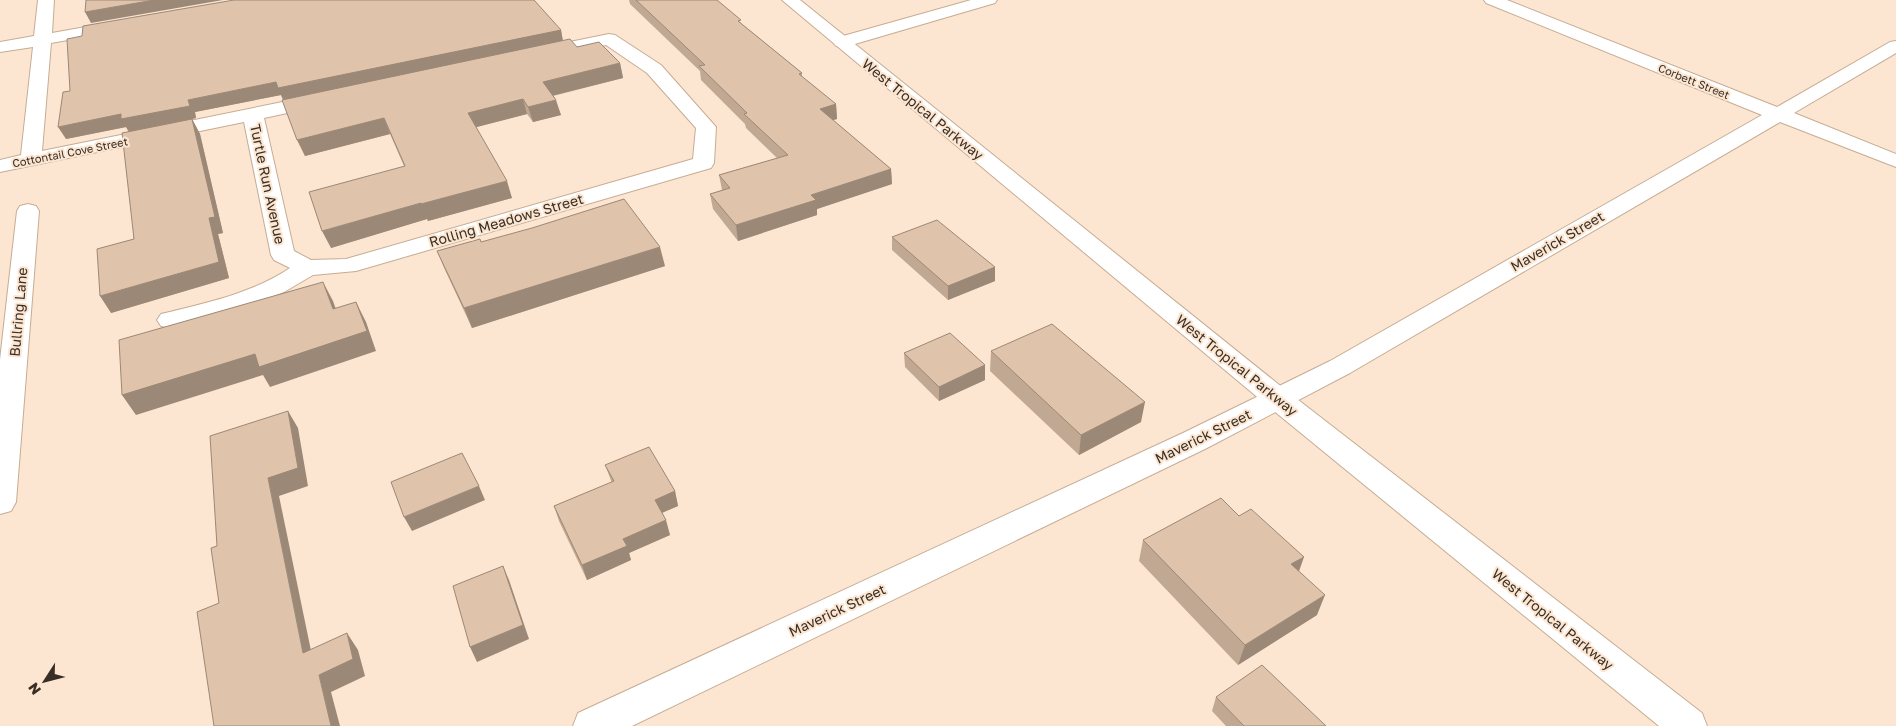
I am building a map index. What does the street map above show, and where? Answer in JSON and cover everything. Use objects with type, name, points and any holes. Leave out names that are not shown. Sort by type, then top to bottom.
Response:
[{"type":"street","points":[[31,159],[46,0]]},
{"type":"street","name":"West Tropical Parkway","points":[[790,0],[1278,399],[1688,726]]},
{"type":"street","points":[[842,42],[989,0]]},
{"type":"street","name":"Corbett Street","points":[[1492,0],[1896,161]]},
{"type":"street","points":[[0,47],[137,22]]},
{"type":"street","name":"Rolling Meadows Street","points":[[307,268],[347,266],[703,163],[706,127],[654,69],[609,39],[523,57]]},
{"type":"street","name":"Maverick Street","points":[[592,726],[1194,441],[1340,367],[1896,46]]},
{"type":"street","name":"Cottontail Cove Street","points":[[0,166],[340,96]]},
{"type":"street","name":"Turtle Run Avenue","points":[[253,115],[283,255],[307,268]]},
{"type":"street","name":"Bullring Lane","points":[[0,502],[28,211]]},
{"type":"street","points":[[170,320],[256,297],[282,284],[307,268]]},
{"type":"building","points":[[86,0],[154,0],[85,12]]},
{"type":"building","points":[[234,0],[534,0],[561,30],[278,88],[276,82],[188,100],[190,106],[121,119],[121,114],[58,127],[63,92],[70,91],[67,39],[82,36],[83,26]]},
{"type":"building","points":[[636,0],[717,0],[741,20],[738,21],[802,73],[799,74],[836,104],[820,109],[891,169],[811,195],[816,200],[736,225],[710,194],[730,188],[719,175],[788,155],[744,114],[747,113],[699,66],[705,65]]},
{"type":"building","points":[[570,39],[577,47],[599,42],[620,63],[543,82],[556,100],[528,107],[523,99],[468,113],[507,181],[322,231],[309,192],[405,166],[384,118],[297,140],[282,100]]},
{"type":"building","points":[[192,119],[215,217],[209,218],[219,262],[100,296],[97,249],[134,239],[122,133]]},
{"type":"building","points":[[624,199],[660,247],[464,308],[437,251],[480,239],[481,242],[532,228]]},
{"type":"building","points":[[937,220],[995,267],[948,286],[892,237]]},
{"type":"building","points":[[323,282],[333,309],[356,302],[367,331],[259,367],[255,354],[122,395],[119,340]]},
{"type":"building","points":[[1052,324],[1145,402],[1081,435],[991,351]]},
{"type":"building","points":[[950,333],[985,365],[939,387],[904,353]]},
{"type":"building","points":[[288,411],[298,468],[268,478],[303,653],[347,633],[353,659],[319,675],[331,726],[214,726],[197,612],[219,603],[211,548],[217,546],[210,436]]},
{"type":"building","points":[[649,447],[675,491],[655,500],[666,520],[623,539],[627,546],[582,565],[554,506],[614,481],[605,465]]},
{"type":"building","points":[[462,453],[479,486],[404,517],[391,482]]},
{"type":"building","points":[[1221,498],[1239,516],[1251,509],[1304,557],[1291,564],[1325,595],[1245,645],[1143,540]]},
{"type":"building","points":[[503,566],[523,625],[470,647],[453,586]]},
{"type":"building","points":[[1262,665],[1326,726],[1244,726],[1216,697]]}]
